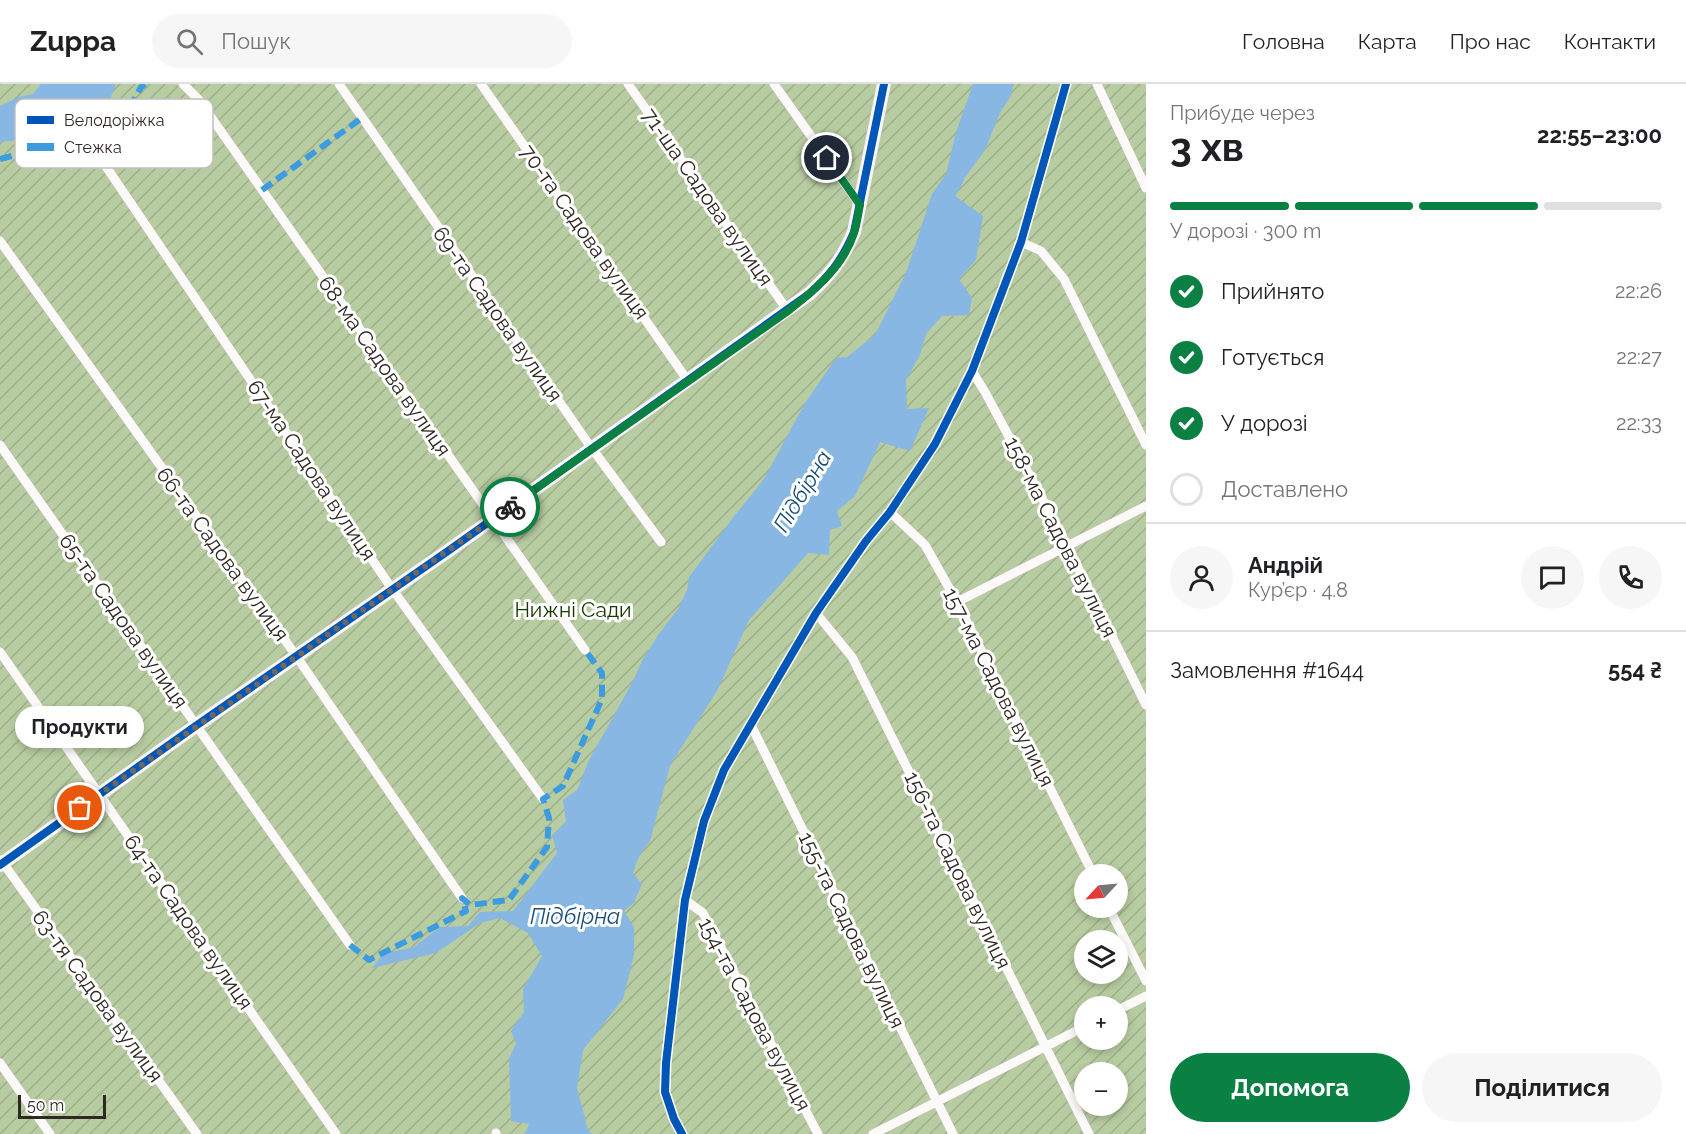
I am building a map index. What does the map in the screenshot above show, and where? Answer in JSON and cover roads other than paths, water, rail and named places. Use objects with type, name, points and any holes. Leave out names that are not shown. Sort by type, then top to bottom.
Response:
[{"type":"street","name":"68-ма Садова вулиця","points":[[183,84],[198,99]]},
{"type":"street","name":"69-та Садова вулиця","points":[[339,84],[592,449],[661,542]]},
{"type":"street","name":"70-та Садова вулиця","points":[[481,84],[688,381]]},
{"type":"street","name":"71-ша Садова вулиця","points":[[628,84],[788,311]]},
{"type":"street","points":[[774,84],[860,205]]},
{"type":"street","points":[[1,862],[393,589],[809,294],[830,275],[845,254],[854,232],[884,84]]},
{"type":"street","points":[[682,1134],[665,1092],[666,1063],[685,900],[704,821],[724,770],[816,613],[866,541],[890,512],[935,444],[972,371],[1022,242],[1066,84]]},
{"type":"street","points":[[1097,84],[1146,188]]},
{"type":"street","name":"68-ма Садова вулиця","points":[[213,120],[585,650]]},
{"type":"street","name":"67-ма Садова вулиця","points":[[107,168],[393,589],[543,800]]},
{"type":"street","name":"66-та Садова вулиця","points":[[0,241],[296,657],[462,898]]},
{"type":"street","points":[[1022,242],[1041,250],[1064,279],[1146,445]]},
{"type":"street","name":"158-ма Садова вулиця","points":[[972,371],[986,392],[1068,547],[1146,705]]},
{"type":"street","name":"65-та Садова вулиця","points":[[0,444],[350,945]]},
{"type":"street","points":[[957,602],[1146,506]]},
{"type":"street","name":"157-ма Садова вулиця","points":[[890,512],[925,545],[957,602],[1088,864]]},
{"type":"street","name":"156-та Садова вулиця","points":[[816,613],[852,657],[1089,1134]]},
{"type":"street","name":"64-та Садова вулиця","points":[[0,652],[336,1134]]},
{"type":"street","name":"155-та Садова вулиця","points":[[751,725],[953,1134]]},
{"type":"street","name":"63-тя Садова вулиця","points":[[1,862],[196,1134]]},
{"type":"street","name":"154-та Садова вулиця","points":[[685,900],[704,913],[818,1134]]},
{"type":"street","points":[[1114,918],[1146,981]]},
{"type":"street","points":[[1128,1005],[1146,996]]},
{"type":"street","points":[[873,1134],[1074,1032]]},
{"type":"street","points":[[0,1063],[50,1134]]},
{"type":"water","points":[[41,84],[116,84],[110,99],[15,99],[15,141],[0,142],[0,106],[19,97],[33,94]]},
{"type":"water","name":"Підбірна","points":[[973,84],[1014,84],[985,150],[955,196],[983,216],[976,260],[959,279],[972,298],[969,315],[942,316],[926,334],[920,355],[906,380],[907,409],[929,408],[910,451],[880,442],[855,496],[837,511],[842,526],[830,530],[829,555],[808,553],[749,620],[718,689],[670,766],[650,841],[639,856],[633,873],[642,884],[634,903],[624,911],[634,927],[634,955],[623,999],[583,1050],[577,1088],[588,1130],[592,1134],[525,1134],[529,1124],[511,1121],[509,1058],[516,1044],[511,1031],[524,1012],[523,989],[542,956],[528,933],[500,918],[480,923],[436,953],[372,968],[383,954],[414,947],[440,927],[468,926],[480,912],[513,911],[557,853],[552,835],[566,822],[563,800],[577,790],[589,760],[643,659],[678,609],[687,590],[689,577],[764,479],[805,403],[836,358],[847,357],[875,335],[906,273],[932,194],[946,174],[956,132]]},
{"type":"place","name":"Продукти","points":[[80,808]]},
{"type":"park label","name":"Нижні Сади","points":[[573,609]]}]
